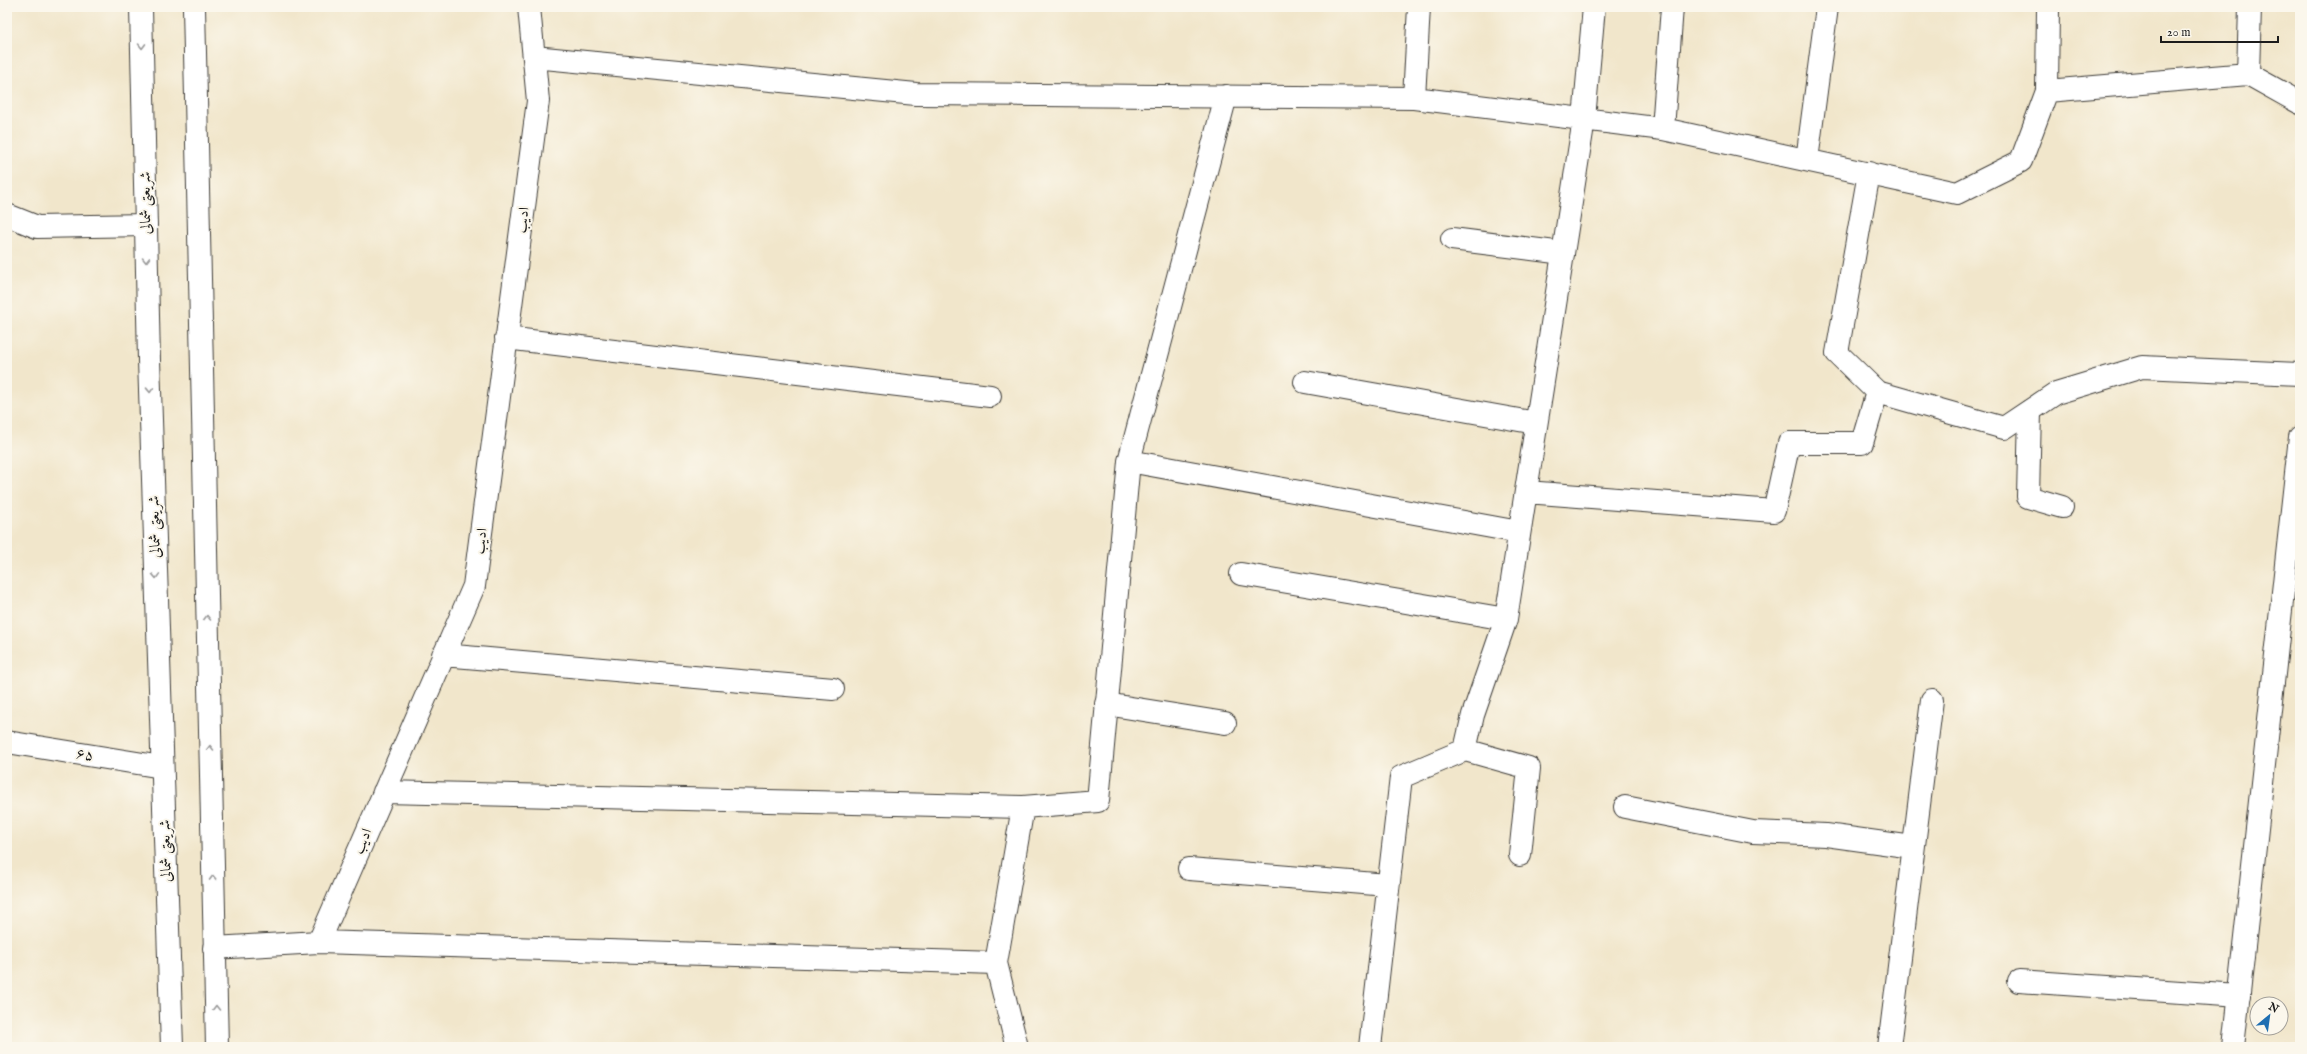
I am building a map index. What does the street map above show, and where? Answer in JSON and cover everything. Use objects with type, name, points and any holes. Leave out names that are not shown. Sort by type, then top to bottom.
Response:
[{"type":"street","name":"شریعتی شمالی","points":[[141,7],[162,767],[172,1047]]},
{"type":"street","points":[[194,7],[217,1047]]},
{"type":"street","name":"ادیب","points":[[319,942],[474,586],[538,101],[529,7]]},
{"type":"street","points":[[1414,98],[1419,7]]},
{"type":"street","points":[[1465,750],[1473,715],[1506,619],[1584,119],[1594,7]]},
{"type":"street","points":[[1663,129],[1672,7]]},
{"type":"street","points":[[1807,160],[1827,7]]},
{"type":"street","points":[[534,57],[916,94],[1414,98],[1663,129],[1957,192],[2021,162],[2047,91],[2048,7]]},
{"type":"street","points":[[2248,74],[2250,7]]},
{"type":"street","points":[[2047,91],[2248,74],[2300,103]]},
{"type":"street","points":[[384,792],[1024,807],[1098,801],[1129,461],[1226,96]]},
{"type":"street","points":[[1869,173],[1838,353],[1877,392],[2004,428],[2056,394],[2142,367],[2300,374]]},
{"type":"street","points":[[7,215],[37,227],[146,224]]},
{"type":"street","points":[[1452,240],[1563,253]]},
{"type":"street","points":[[506,338],[990,396]]},
{"type":"street","points":[[1305,382],[1536,423]]},
{"type":"street","points":[[1526,492],[1774,511],[1789,443],[1862,444],[1877,392]]},
{"type":"street","points":[[2030,411],[2028,497],[2062,507]]},
{"type":"street","points":[[2233,1047],[2300,437]]},
{"type":"street","points":[[1129,461],[1520,532]]},
{"type":"street","points":[[1241,574],[1506,619]]},
{"type":"street","points":[[443,655],[834,690]]},
{"type":"street","points":[[1888,1047],[1932,700]]},
{"type":"street","points":[[1106,704],[1225,723]]},
{"type":"street","name":"۶۵","points":[[7,742],[162,767]]},
{"type":"street","points":[[1370,1047],[1401,777],[1465,750],[1529,768],[1520,855]]},
{"type":"street","points":[[1017,1047],[996,963],[1024,807]]},
{"type":"street","points":[[1625,807],[1753,832],[1826,835],[1913,847]]},
{"type":"street","points":[[1189,869],[1388,885]]},
{"type":"street","points":[[214,948],[319,942],[996,963]]},
{"type":"street","points":[[2019,981],[2239,996]]}]
